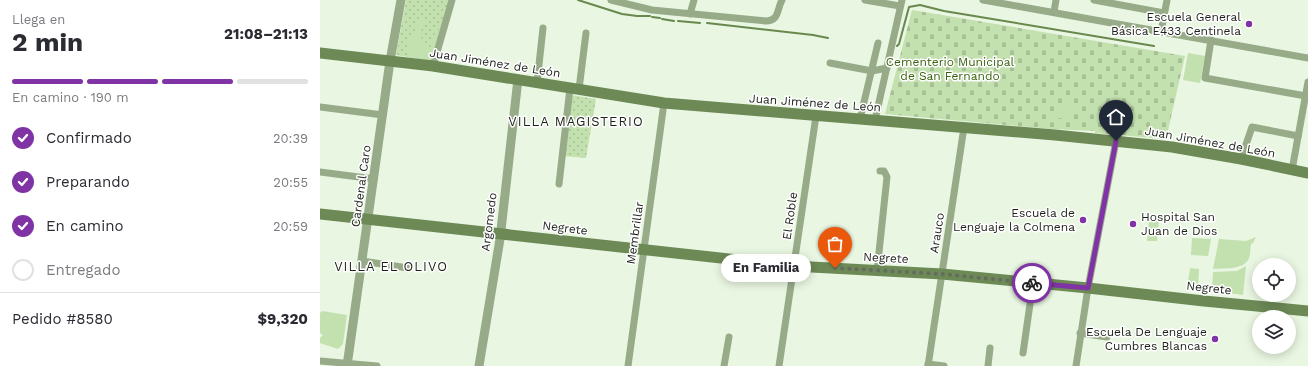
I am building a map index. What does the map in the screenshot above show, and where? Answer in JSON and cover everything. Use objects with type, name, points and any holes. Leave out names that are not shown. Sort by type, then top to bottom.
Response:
[{"type":"main road","name":"Juan Jiménez de León","points":[[320,53],[432,66],[664,103],[1072,136],[1172,147],[1308,173]]},
{"type":"main road","name":"Negrete","points":[[320,214],[793,266],[942,274],[1308,311]]},
{"type":"street","name":"Cardenal Caro","points":[[348,365],[390,61],[401,0]]},
{"type":"street","points":[[432,66],[452,0]]},
{"type":"street","points":[[611,0],[652,10],[769,21],[774,19],[782,0]]},
{"type":"street","points":[[690,14],[694,0]]},
{"type":"street","points":[[865,0],[901,3],[875,120]]},
{"type":"street","points":[[983,0],[1308,58]]},
{"type":"street","points":[[1054,12],[1056,0]]},
{"type":"street","points":[[1094,0],[1164,13]]},
{"type":"street","points":[[1161,32],[1167,0]]},
{"type":"street","points":[[537,83],[543,28]]},
{"type":"street","points":[[559,184],[586,33]]},
{"type":"street","points":[[1211,40],[1205,78],[1306,96]]},
{"type":"street","points":[[860,119],[878,43]]},
{"type":"street","points":[[830,63],[872,71],[887,68]]},
{"type":"street","name":"Argomedo","points":[[479,366],[500,233],[518,80]]},
{"type":"street","points":[[1292,170],[1298,136],[1306,109],[1308,82]]},
{"type":"street","name":"Membrillar","points":[[628,366],[664,103]]},
{"type":"street","points":[[320,107],[383,115]]},
{"type":"street","name":"El Roble","points":[[779,366],[816,116]]},
{"type":"street","name":"Arauco","points":[[928,365],[964,127]]},
{"type":"street","points":[[1241,159],[1252,127],[1298,136]]},
{"type":"street","points":[[1076,366],[1088,288],[1116,141]]},
{"type":"street","points":[[877,270],[887,176],[884,171],[880,171]]},
{"type":"street","points":[[320,172],[374,179]]},
{"type":"street","points":[[362,261],[408,268]]},
{"type":"street","points":[[1023,354],[1033,283]]},
{"type":"street","points":[[1080,333],[1107,337]]},
{"type":"street","points":[[724,366],[729,338]]},
{"type":"street","points":[[988,366],[990,348]]},
{"type":"street","points":[[320,361],[348,365],[377,366]]},
{"type":"street","points":[[928,365],[944,366]]},
{"type":"green space","points":[[406,0],[450,0],[431,61],[396,55]]},
{"type":"green space","name":"Cementerio Municipal de San Fernando","points":[[912,10],[1185,56],[1166,139],[1095,133],[1095,131],[1052,129],[885,114]]},
{"type":"green space","points":[[426,15],[420,36],[430,48],[436,29],[439,30],[431,61],[409,57],[409,53],[404,52],[421,18]]},
{"type":"green space","points":[[1188,53],[1205,56],[1200,83],[1183,80]]},
{"type":"green space","points":[[571,95],[596,99],[586,158],[563,156]]},
{"type":"green space","points":[[1065,104],[1074,105],[1073,119],[1057,118],[1055,116],[1056,111],[1063,112]]},
{"type":"green space","points":[[1149,219],[1159,220],[1157,241],[1147,241]]},
{"type":"green space","points":[[1256,237],[1251,244],[1250,256],[1245,263],[1232,268],[1213,269],[1219,239],[1246,241]]},
{"type":"green space","points":[[1192,238],[1211,239],[1208,256],[1191,255]]},
{"type":"green space","points":[[1246,266],[1243,295],[1212,291],[1213,272],[1237,271]]},
{"type":"green space","points":[[1190,268],[1199,269],[1198,290],[1187,289]]},
{"type":"green space","points":[[322,311],[347,315],[343,344],[338,349],[320,343],[320,338],[323,335],[320,333],[320,313]]},
{"type":"waterway","points":[[578,0],[622,14],[650,16]]},
{"type":"waterway","points":[[897,46],[899,44],[909,7],[920,5],[944,11],[1154,46]]},
{"type":"waterway","points":[[652,17],[660,18]]},
{"type":"waterway","points":[[662,19],[674,21]]},
{"type":"waterway","points":[[678,21],[700,23]]},
{"type":"waterway","points":[[707,23],[828,38]]},
{"type":"way so far","points":[[835,268],[942,274],[1032,283]]},
{"type":"place","name":"Escuela General Básica E433 Centinela","points":[[1249,24]]},
{"type":"place","name":"Escuela de Lenguaje la Colmena","points":[[1083,220]]},
{"type":"place","name":"Hospital San Juan de Dios","points":[[1133,224]]},
{"type":"place","name":"En Familia","points":[[835,268]]},
{"type":"place","name":"Escuela De Lenguaje Cumbres Blancas","points":[[1215,339]]},
{"type":"district","name":"VILLA MAGISTERIO","points":[[576,121]]},
{"type":"district","name":"VILLA EL OLIVO","points":[[391,266]]},
{"type":"route","points":[[1032,283],[1088,288],[1116,141]]}]
